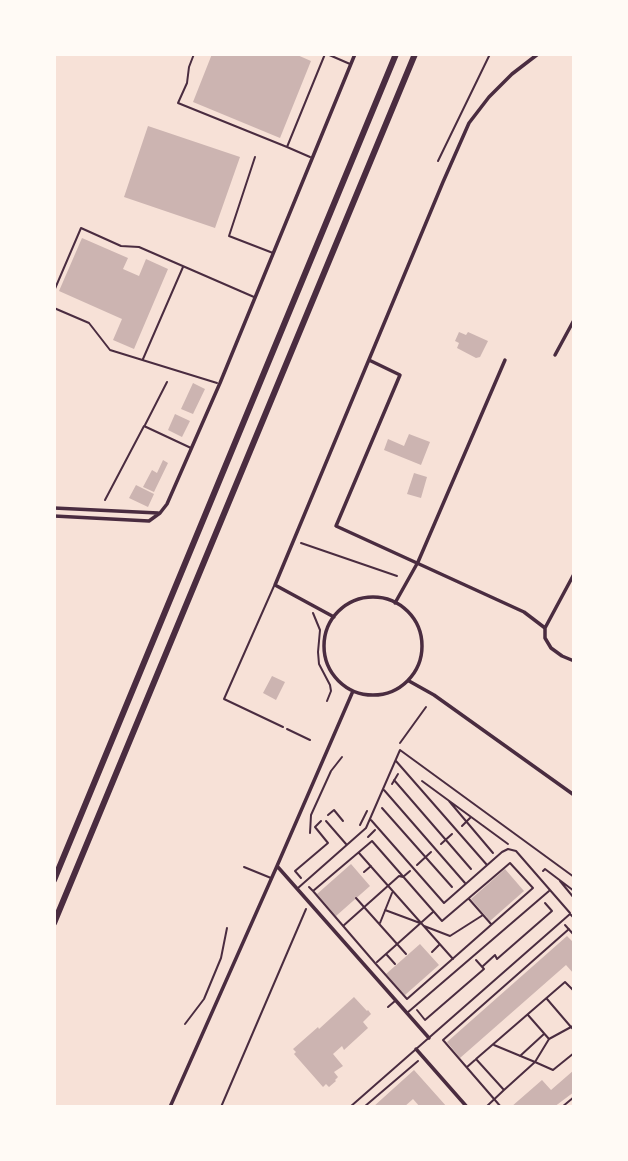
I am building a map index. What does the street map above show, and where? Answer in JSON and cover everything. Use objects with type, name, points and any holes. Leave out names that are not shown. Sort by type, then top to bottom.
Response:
[{"type":"highway","points":[[54,880],[396,54]]},
{"type":"highway","points":[[54,922],[415,54]]},
{"type":"street","points":[[54,516],[149,521],[167,504],[220,383],[355,54]]},
{"type":"street","points":[[334,617],[275,585],[469,123],[489,97],[512,74],[538,54]]},
{"type":"street","points":[[555,355],[574,320]]},
{"type":"street","points":[[369,360],[400,374],[336,526],[524,612],[545,628]]},
{"type":"street","points":[[395,603],[418,562],[505,360]]},
{"type":"street","points":[[54,508],[160,513]]},
{"type":"street","points":[[574,574],[545,628],[545,638],[551,648],[574,661]]},
{"type":"street","points":[[368,597],[388,599],[395,603],[405,609],[418,624],[423,644],[420,664],[409,681],[393,692],[373,696],[354,691],[339,681],[329,667],[324,650],[326,632],[334,617],[349,603],[368,597]]},
{"type":"street","points":[[409,681],[434,695],[574,795]]},
{"type":"street","points":[[170,1107],[354,691]]},
{"type":"street","points":[[277,866],[429,1038]]},
{"type":"street","points":[[416,1049],[467,1107]]},
{"type":"lane","points":[[194,54],[187,83],[178,103],[312,158]]},
{"type":"lane","points":[[288,147],[326,54],[351,64]]},
{"type":"lane","points":[[255,157],[229,236],[273,253]]},
{"type":"lane","points":[[54,291],[81,228],[121,246],[139,247],[255,298]]},
{"type":"lane","points":[[143,360],[183,266]]},
{"type":"lane","points":[[54,308],[89,323],[110,350],[220,383]]},
{"type":"lane","points":[[105,500],[167,382]]},
{"type":"lane","points":[[144,426],[192,449]]},
{"type":"lane","points":[[275,585],[224,699],[283,727]]},
{"type":"lane","points":[[297,888],[366,828],[400,750],[574,877]]},
{"type":"lane","points":[[396,761],[487,865]]},
{"type":"lane","points":[[383,789],[466,884]]},
{"type":"lane","points":[[370,819],[444,903],[508,849],[516,851],[574,918]]},
{"type":"lane","points":[[326,821],[347,845]]},
{"type":"lane","points":[[244,867],[272,879]]},
{"type":"lane","points":[[407,1013],[550,890]]},
{"type":"lane","points":[[350,1107],[570,914]]},
{"type":"lane","points":[[388,1007],[396,1000]]},
{"type":"path","points":[[438,161],[490,54]]},
{"type":"path","points":[[301,543],[397,576]]},
{"type":"path","points":[[307,603],[320,630],[318,664],[330,685],[327,701]]},
{"type":"path","points":[[283,727],[310,740]]},
{"type":"path","points":[[310,833],[311,815],[331,771],[342,757]]},
{"type":"path","points":[[390,788],[398,773]]},
{"type":"path","points":[[420,779],[511,844]]},
{"type":"path","points":[[394,780],[476,875]]},
{"type":"path","points":[[332,837],[295,871],[407,999],[533,888],[497,849],[493,853],[446,798]]},
{"type":"path","points":[[381,807],[453,888],[458,884]]},
{"type":"path","points":[[327,841],[314,827],[334,810],[343,821]]},
{"type":"path","points":[[343,926],[471,817]]},
{"type":"path","points":[[368,837],[378,828]]},
{"type":"path","points":[[313,891],[372,841],[442,921],[510,863]]},
{"type":"path","points":[[359,852],[453,959]]},
{"type":"path","points":[[364,872],[371,866]]},
{"type":"path","points":[[574,891],[560,880],[574,898]]},
{"type":"path","points":[[379,924],[393,891]]},
{"type":"path","points":[[356,898],[406,954]]},
{"type":"path","points":[[414,1007],[425,1020],[484,969],[482,967],[495,955],[498,958],[552,911],[540,898]]},
{"type":"path","points":[[469,899],[492,925]]},
{"type":"path","points":[[220,1107],[309,902]]},
{"type":"path","points":[[385,910],[450,936],[483,915]]},
{"type":"path","points":[[375,963],[434,912]]},
{"type":"path","points":[[185,1024],[204,999],[221,958],[227,928]]},
{"type":"path","points":[[501,1107],[443,1040],[569,929]]},
{"type":"path","points":[[432,952],[440,944]]},
{"type":"path","points":[[386,954],[395,964]]},
{"type":"path","points":[[473,956],[482,967]]},
{"type":"path","points":[[467,1067],[565,982],[574,991]]},
{"type":"path","points":[[546,998],[574,1030]]},
{"type":"path","points":[[528,1015],[549,1039]]},
{"type":"path","points":[[486,1107],[535,1062],[549,1039],[572,1026]]},
{"type":"path","points":[[520,1056],[545,1034]]},
{"type":"path","points":[[493,1044],[553,1070],[574,1053]]},
{"type":"path","points":[[476,1059],[503,1090]]},
{"type":"path","points":[[365,1107],[418,1060]]},
{"type":"path","points":[[565,1106],[574,1097]]},
{"type":"building","points":[[212,54],[295,54],[311,61],[280,138],[193,102]]},
{"type":"building","points":[[148,126],[240,157],[215,228],[124,197]]},
{"type":"building","points":[[82,238],[128,258],[123,269],[139,276],[146,259],[168,269],[134,349],[113,340],[122,319],[59,291]]},
{"type":"building","points":[[459,332],[466,335],[468,332],[488,341],[480,357],[476,358],[457,348],[459,343],[455,341]]},
{"type":"building","points":[[193,383],[205,389],[193,414],[181,409]]},
{"type":"building","points":[[175,414],[190,421],[182,437],[168,430]]},
{"type":"building","points":[[409,434],[430,442],[421,465],[384,450],[388,439],[404,446]]},
{"type":"building","points":[[163,460],[168,463],[154,492],[143,487],[152,470],[157,473]]},
{"type":"building","points":[[414,473],[427,477],[421,498],[407,494]]},
{"type":"building","points":[[136,485],[154,494],[148,507],[129,498]]},
{"type":"building","points":[[272,676],[285,682],[276,700],[263,693]]},
{"type":"building","points":[[351,864],[370,886],[336,916],[317,894]]},
{"type":"building","points":[[505,869],[524,891],[490,921],[471,899]]},
{"type":"building","points":[[567,936],[574,943],[574,974],[566,965],[460,1058],[447,1042]]},
{"type":"building","points":[[420,944],[439,965],[405,995],[386,974]]},
{"type":"building","points":[[354,997],[371,1014],[363,1022],[368,1028],[344,1050],[342,1046],[333,1054],[343,1066],[334,1072],[338,1077],[336,1081],[329,1087],[326,1084],[323,1087],[294,1054],[296,1052],[293,1049]]},
{"type":"building","points":[[414,1070],[447,1107],[420,1107],[413,1099],[404,1107],[373,1107]]},
{"type":"building","points":[[574,1070],[574,1092],[554,1107],[511,1107],[542,1080],[551,1090]]}]
